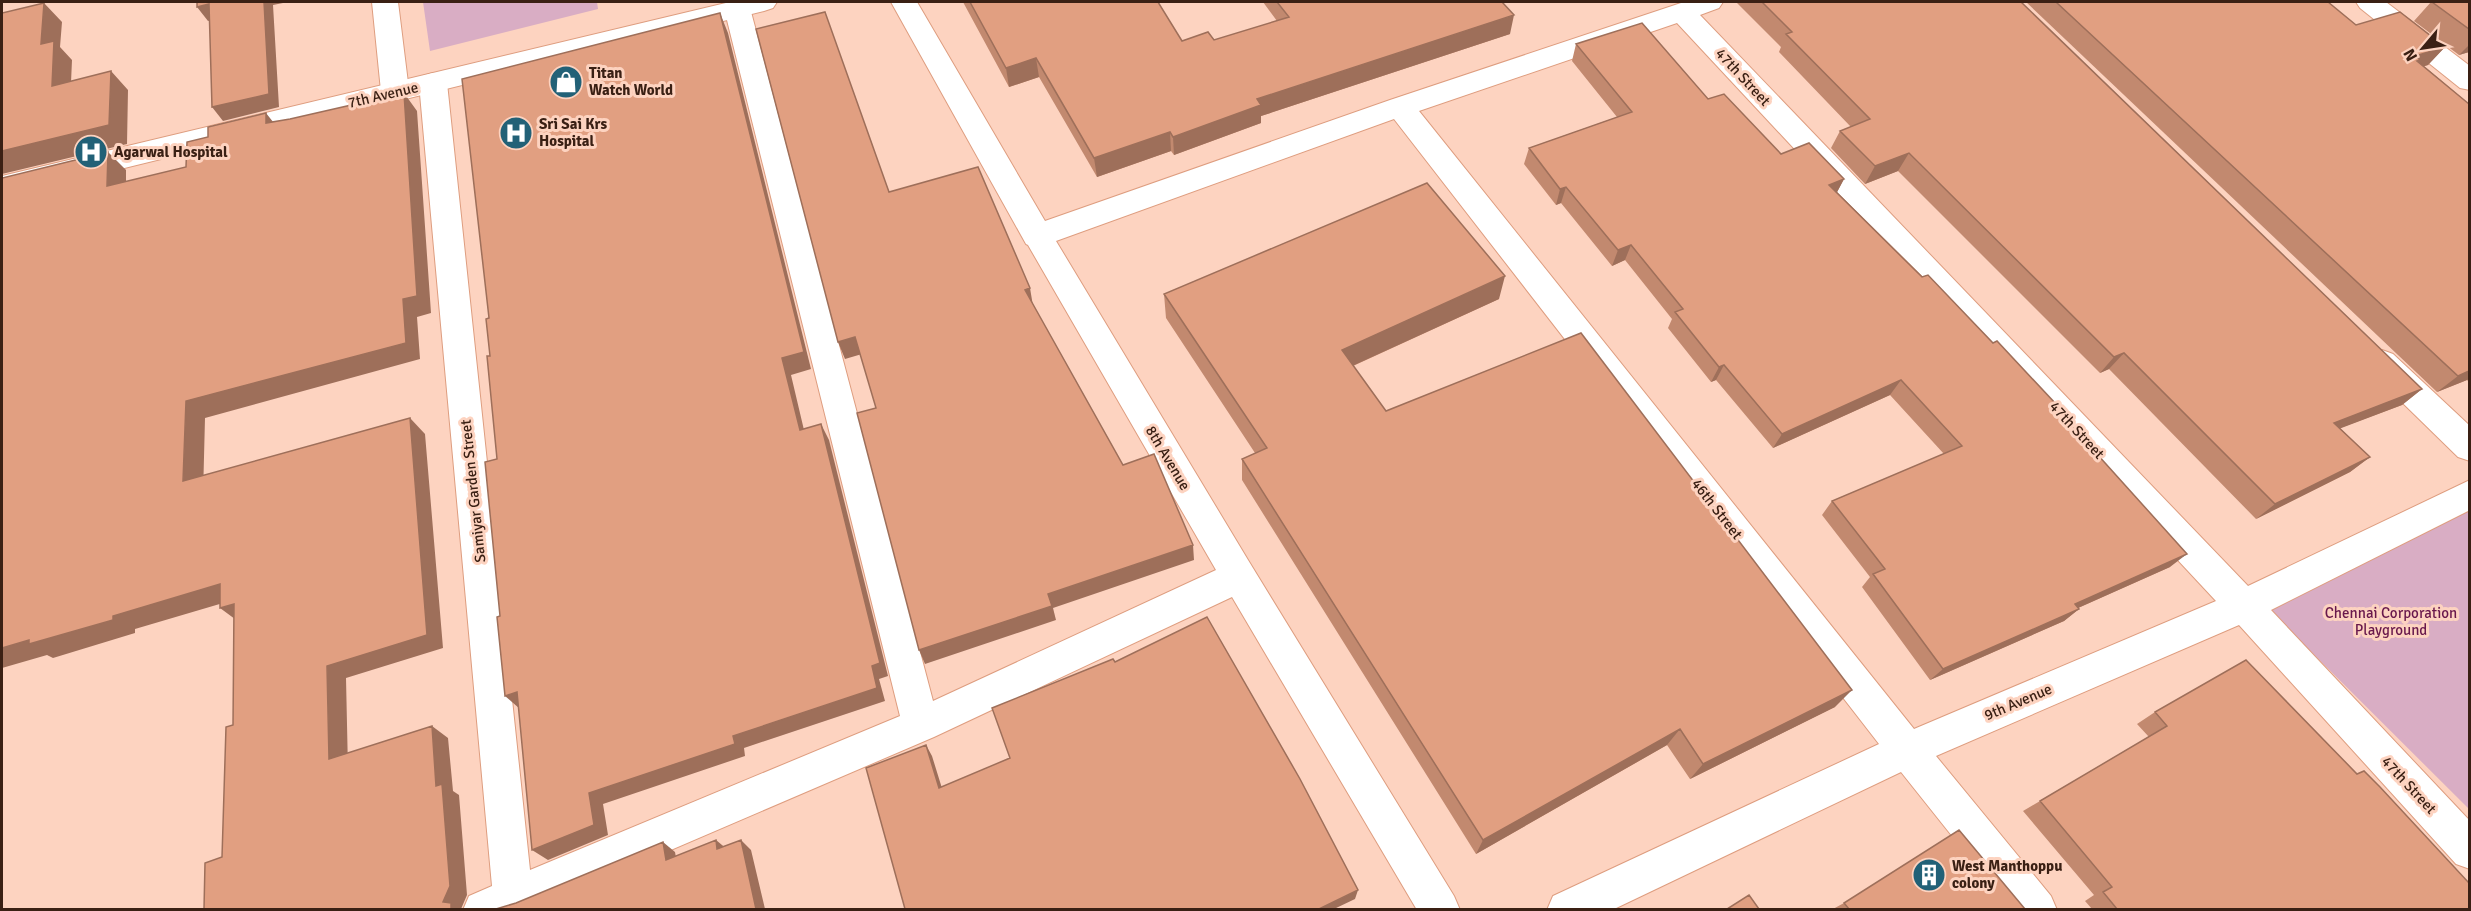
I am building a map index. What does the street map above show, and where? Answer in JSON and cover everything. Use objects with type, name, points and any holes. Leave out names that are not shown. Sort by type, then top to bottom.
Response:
[{"type":"street","points":[[385,2],[394,91]]},
{"type":"street","name":"8th Avenue","points":[[904,2],[1036,236],[1238,577],[1440,909]]},
{"type":"street","points":[[2369,2],[2469,81]]},
{"type":"street","points":[[750,5],[921,725]]},
{"type":"street","name":"7th Avenue","points":[[2,187],[750,5]]},
{"type":"street","points":[[1036,236],[1400,107],[1696,7]]},
{"type":"street","name":"47th Street","points":[[1696,7],[2469,850]]},
{"type":"street","name":"Samiyar Garden Street","points":[[433,83],[498,904]]},
{"type":"street","name":"46th Street","points":[[1400,107],[1907,750],[2037,909]]},
{"type":"street","points":[[2367,348],[2469,447]]},
{"type":"street","name":"9th Avenue","points":[[1567,909],[1907,750],[2244,606],[2469,494]]},
{"type":"street","points":[[498,904],[921,725],[1238,577]]},
{"type":"green space","points":[[423,2],[597,2],[598,9],[430,51]]},
{"type":"green space","name":"Chennai Corporation Playground","points":[[2469,501],[2469,809],[2256,597]]},
{"type":"building","points":[[197,2],[264,2],[269,94],[212,107],[209,4],[197,7]]},
{"type":"building","points":[[970,2],[1158,2],[1182,41],[1208,32],[1214,40],[1289,17],[1277,2],[1502,2],[1514,15],[1257,99],[1261,105],[1173,137],[1170,132],[1094,158],[1036,58],[1006,68]]},
{"type":"building","points":[[1762,2],[2021,2],[2422,389],[2334,423],[2370,457],[2275,504],[2124,353],[2114,357],[1909,153],[1875,166],[1840,131],[1870,119],[1786,34],[1792,32]]},
{"type":"building","points":[[2056,2],[2328,2],[2356,25],[2400,12],[2445,47],[2415,56],[2420,60],[2417,61],[2469,104],[2469,371],[2458,376]]},
{"type":"building","points":[[2432,2],[2469,2],[2469,29]]},
{"type":"building","points":[[44,3],[41,44],[54,41],[52,86],[111,71],[109,125],[2,151],[2,13]]},
{"type":"building","points":[[825,12],[889,192],[978,167],[1030,288],[1025,290],[1123,465],[1154,454],[1193,545],[1048,594],[1052,606],[919,650],[857,413],[876,408],[855,337],[838,342],[756,29]]},
{"type":"building","points":[[720,13],[804,352],[782,358],[800,430],[821,424],[880,663],[872,666],[877,688],[733,736],[735,744],[589,793],[594,825],[532,850],[517,692],[505,696],[497,617],[500,616],[485,462],[497,459],[487,356],[490,356],[486,319],[489,318],[462,79]]},
{"type":"building","points":[[1642,23],[1708,99],[1724,94],[1781,154],[1809,143],[1844,179],[1829,185],[1922,277],[1928,275],[1993,343],[1997,341],[2055,403],[2052,404],[2187,554],[2075,604],[2079,609],[1943,669],[1873,574],[1885,569],[1832,501],[1962,446],[1901,380],[1782,434],[1724,365],[1719,367],[1675,312],[1683,309],[1631,245],[1618,250],[1566,187],[1560,189],[1529,148],[1632,112],[1576,44]]},
{"type":"building","points":[[404,93],[417,296],[403,299],[406,343],[186,401],[183,481],[410,418],[427,635],[327,666],[329,759],[432,726],[436,786],[442,784],[450,886],[443,902],[451,903],[451,909],[204,909],[205,863],[222,857],[226,727],[233,725],[234,604],[220,608],[220,584],[113,616],[113,620],[29,644],[29,640],[2,648],[2,178],[108,152],[107,186],[186,167],[187,142],[208,137],[208,127],[266,113],[266,123],[290,119]]},
{"type":"building","points":[[1427,183],[1505,276],[1342,350],[1386,411],[1581,333],[1852,690],[1703,764],[1680,729],[1483,840],[1242,459],[1267,448],[1164,294]]},
{"type":"building","points":[[1207,617],[1300,779],[1358,890],[1319,909],[905,909],[866,768],[926,745],[939,788],[1010,758],[992,708],[1113,659],[1115,662]]},
{"type":"building","points":[[2246,660],[2357,774],[2364,771],[2380,787],[2469,883],[2469,909],[2117,909],[2103,892],[2112,887],[2040,801],[2167,726],[2155,712]]},
{"type":"building","name":"West Manthoppu colony","points":[[1959,830],[2025,909],[1849,909],[1844,903]]},
{"type":"building","points":[[716,840],[717,849],[741,840],[756,909],[496,909],[516,903],[663,842],[666,860]]},
{"type":"building","points":[[1749,895],[1759,909],[1727,909]]},
{"type":"place","name":"Titan Watch World","points":[[566,82]]},
{"type":"place","name":"Sri Sai Krs Hospital","points":[[516,133]]},
{"type":"place","name":"Agarwal Hospital","points":[[91,152]]},
{"type":"place","name":"West Manthoppu colony","points":[[1929,875]]}]
